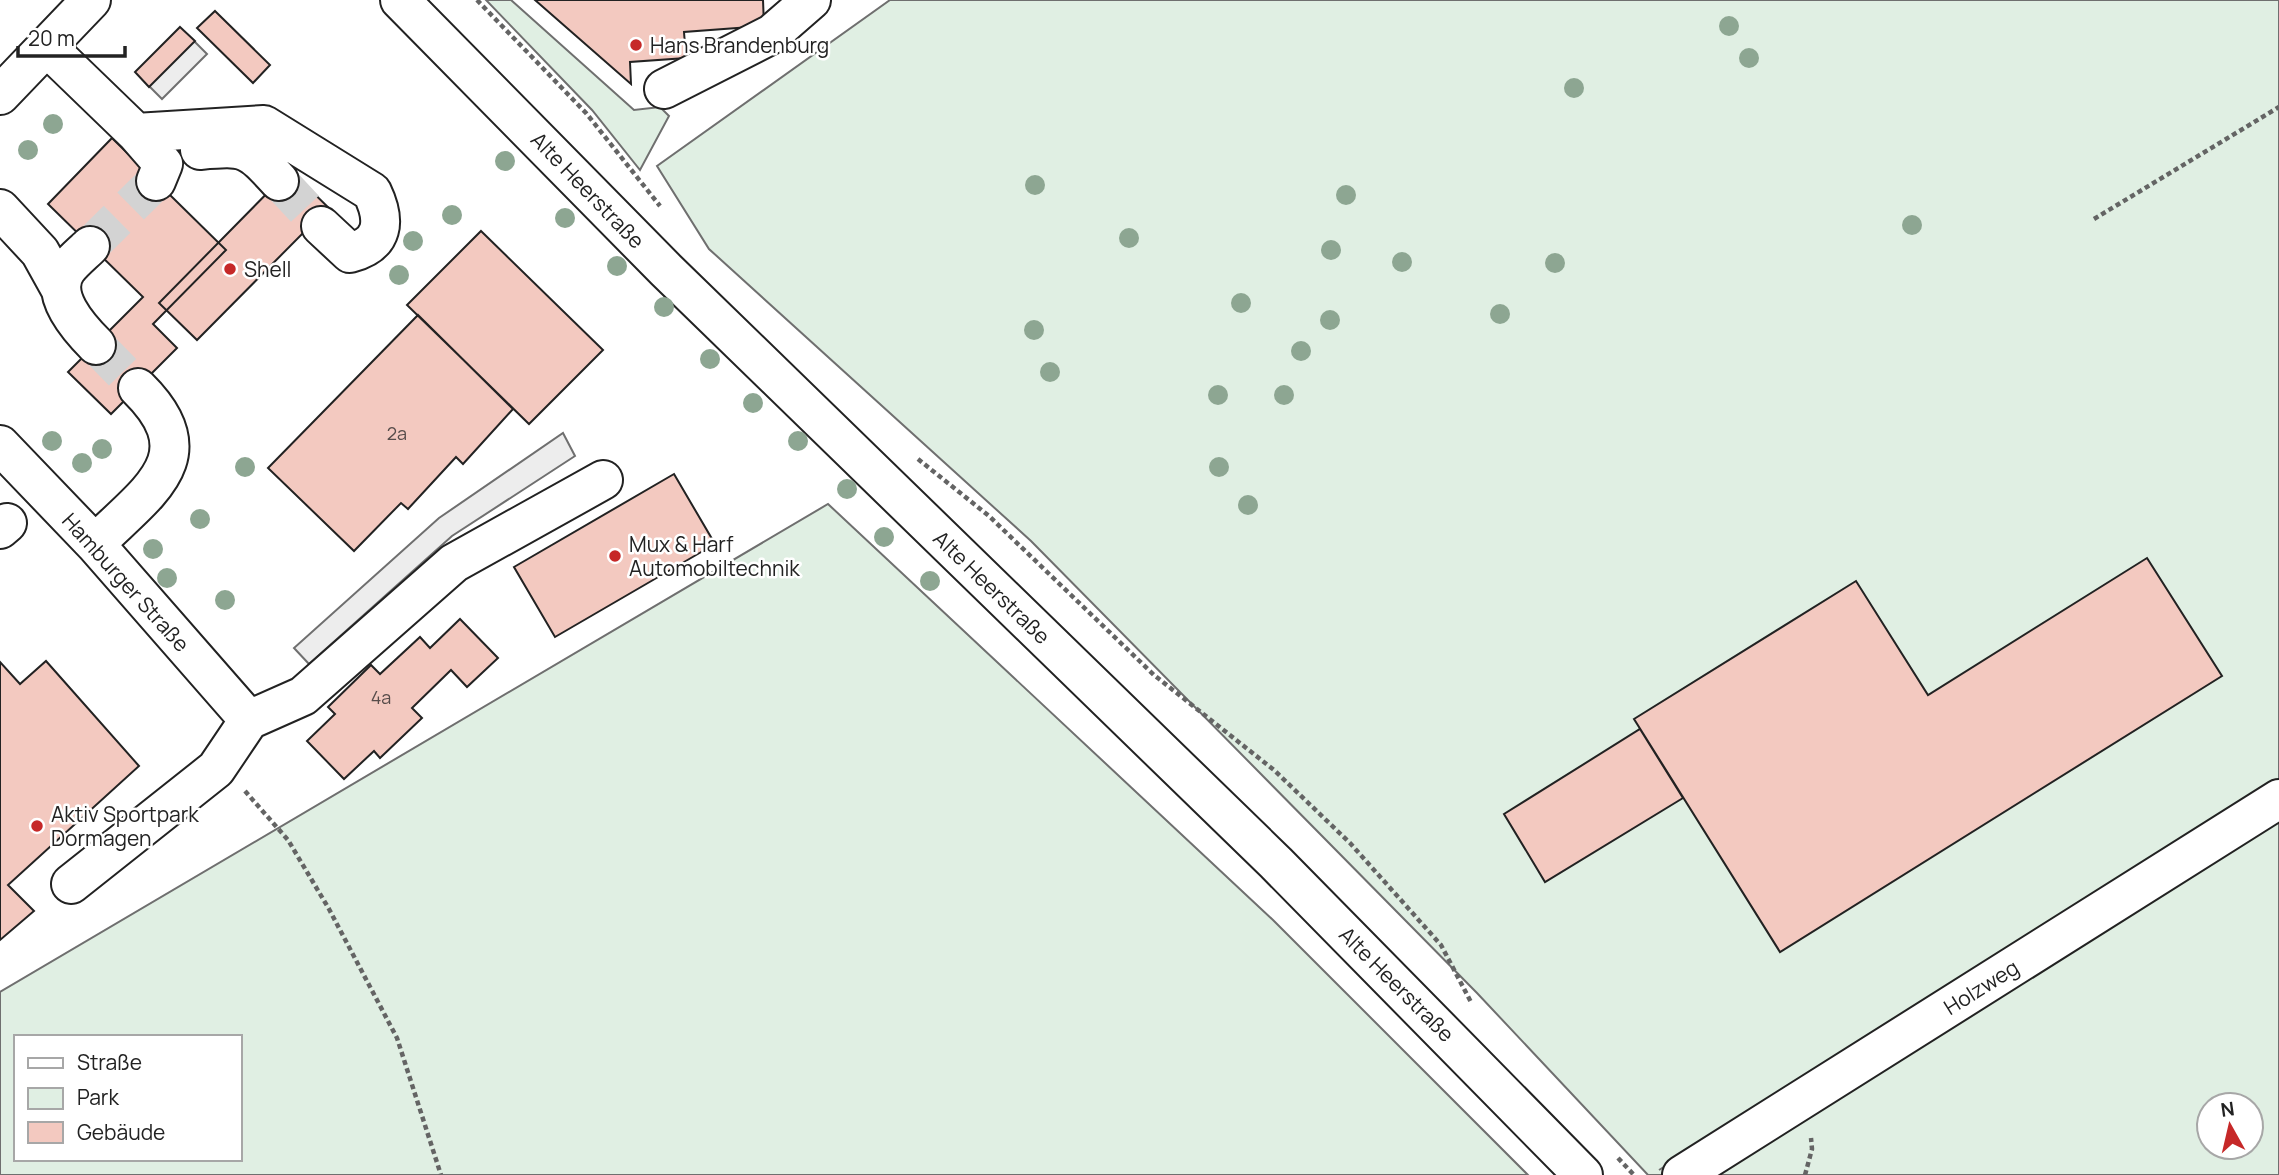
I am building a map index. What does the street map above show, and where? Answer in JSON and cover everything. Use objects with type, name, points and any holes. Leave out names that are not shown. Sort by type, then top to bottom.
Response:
[{"type":"street","points":[[0,95],[91,0]]},
{"type":"street","name":"Alte Heerstraße","points":[[400,0],[666,270],[1276,863],[1574,1165]]},
{"type":"street","points":[[664,89],[772,34],[811,0]]},
{"type":"street","points":[[47,47],[150,156]]},
{"type":"street","points":[[150,156],[264,125],[372,192],[381,210],[379,232],[367,248],[349,253],[321,226]]},
{"type":"street","points":[[150,156],[238,147],[257,157],[279,181]]},
{"type":"street","points":[[0,209],[40,252],[68,309],[96,345]]},
{"type":"street","points":[[60,288],[65,271],[90,246]]},
{"type":"street","points":[[95,544],[155,484],[169,459],[170,434],[160,409],[138,388]]},
{"type":"street","name":"Hamburger Straße","points":[[0,445],[95,544],[249,720]]},
{"type":"street","points":[[71,884],[216,769],[249,720],[303,696],[454,562],[603,480]]},
{"type":"street","name":"Holzweg","points":[[1682,1175],[2279,799]]},
{"type":"path","points":[[477,0],[586,113],[667,214]]},
{"type":"path","points":[[2094,219],[2279,107]]},
{"type":"path","points":[[917,458],[989,516],[1154,675],[1275,770],[1350,843],[1441,945],[1468,1001],[1478,1011]]},
{"type":"path","points":[[240,785],[288,840],[330,909],[397,1038],[441,1175]]},
{"type":"green space","points":[[486,0],[511,0],[634,110],[660,107],[669,116],[640,170],[592,110]]},
{"type":"green space","points":[[890,0],[2279,0],[2279,785],[1659,1170],[2279,794],[2279,1175],[1648,1175],[1477,993],[1031,541],[709,249],[657,166]]},
{"type":"green space","points":[[828,504],[1273,920],[1528,1175],[0,1175],[0,992]]},
{"type":"shaded area","points":[[188,35],[207,54],[162,99],[143,80]]},
{"type":"shaded area","points":[[563,433],[575,456],[452,536],[309,664],[294,648],[439,518]]},
{"type":"building","name":"Hans Brandenburg","points":[[535,0],[763,0],[764,26],[684,32],[686,58],[630,62],[631,84]]},
{"type":"building","points":[[215,11],[270,65],[253,83],[197,28]]},
{"type":"building","points":[[180,27],[195,41],[149,87],[135,72]]},
{"type":"building","points":[[112,138],[226,250],[153,324],[177,348],[111,414],[68,372],[143,297],[48,204]]},
{"type":"building","name":"Shell","points":[[290,170],[334,213],[306,230],[197,340],[159,303]]},
{"type":"building","points":[[481,231],[603,350],[529,424],[407,305]]},
{"type":"building","points":[[418,315],[513,409],[463,464],[456,457],[408,509],[401,503],[354,551],[268,468]]},
{"type":"building","name":"Mux & Harf Automobiltechnik","points":[[674,474],[715,544],[555,637],[514,567]]},
{"type":"building","points":[[2147,558],[2222,676],[1780,952],[1634,719],[1856,581],[1928,695]]},
{"type":"building","points":[[460,619],[498,658],[467,687],[451,670],[412,708],[422,718],[380,758],[374,751],[344,779],[307,741],[335,714],[328,707],[371,665],[380,674],[420,637],[430,648]]},
{"type":"building","name":"Aktiv Sportpark Dormagen","points":[[46,661],[139,766],[8,885],[34,911],[0,940],[0,662],[20,684]]},
{"type":"building","points":[[1640,729],[1683,798],[1545,882],[1504,814]]},
{"type":"tunnel","points":[[90,246],[156,181]]},
{"type":"tunnel","points":[[279,181],[321,226]]},
{"type":"tunnel","points":[[96,345],[138,388]]},
{"type":"place","name":"Hans Brandenburg","points":[[636,45]]},
{"type":"place","name":"Shell","points":[[230,269]]},
{"type":"place","name":"Mux & Harf Automobiltechnik","points":[[615,556]]},
{"type":"place","name":"Aktiv Sportpark Dormagen","points":[[37,826]]}]
